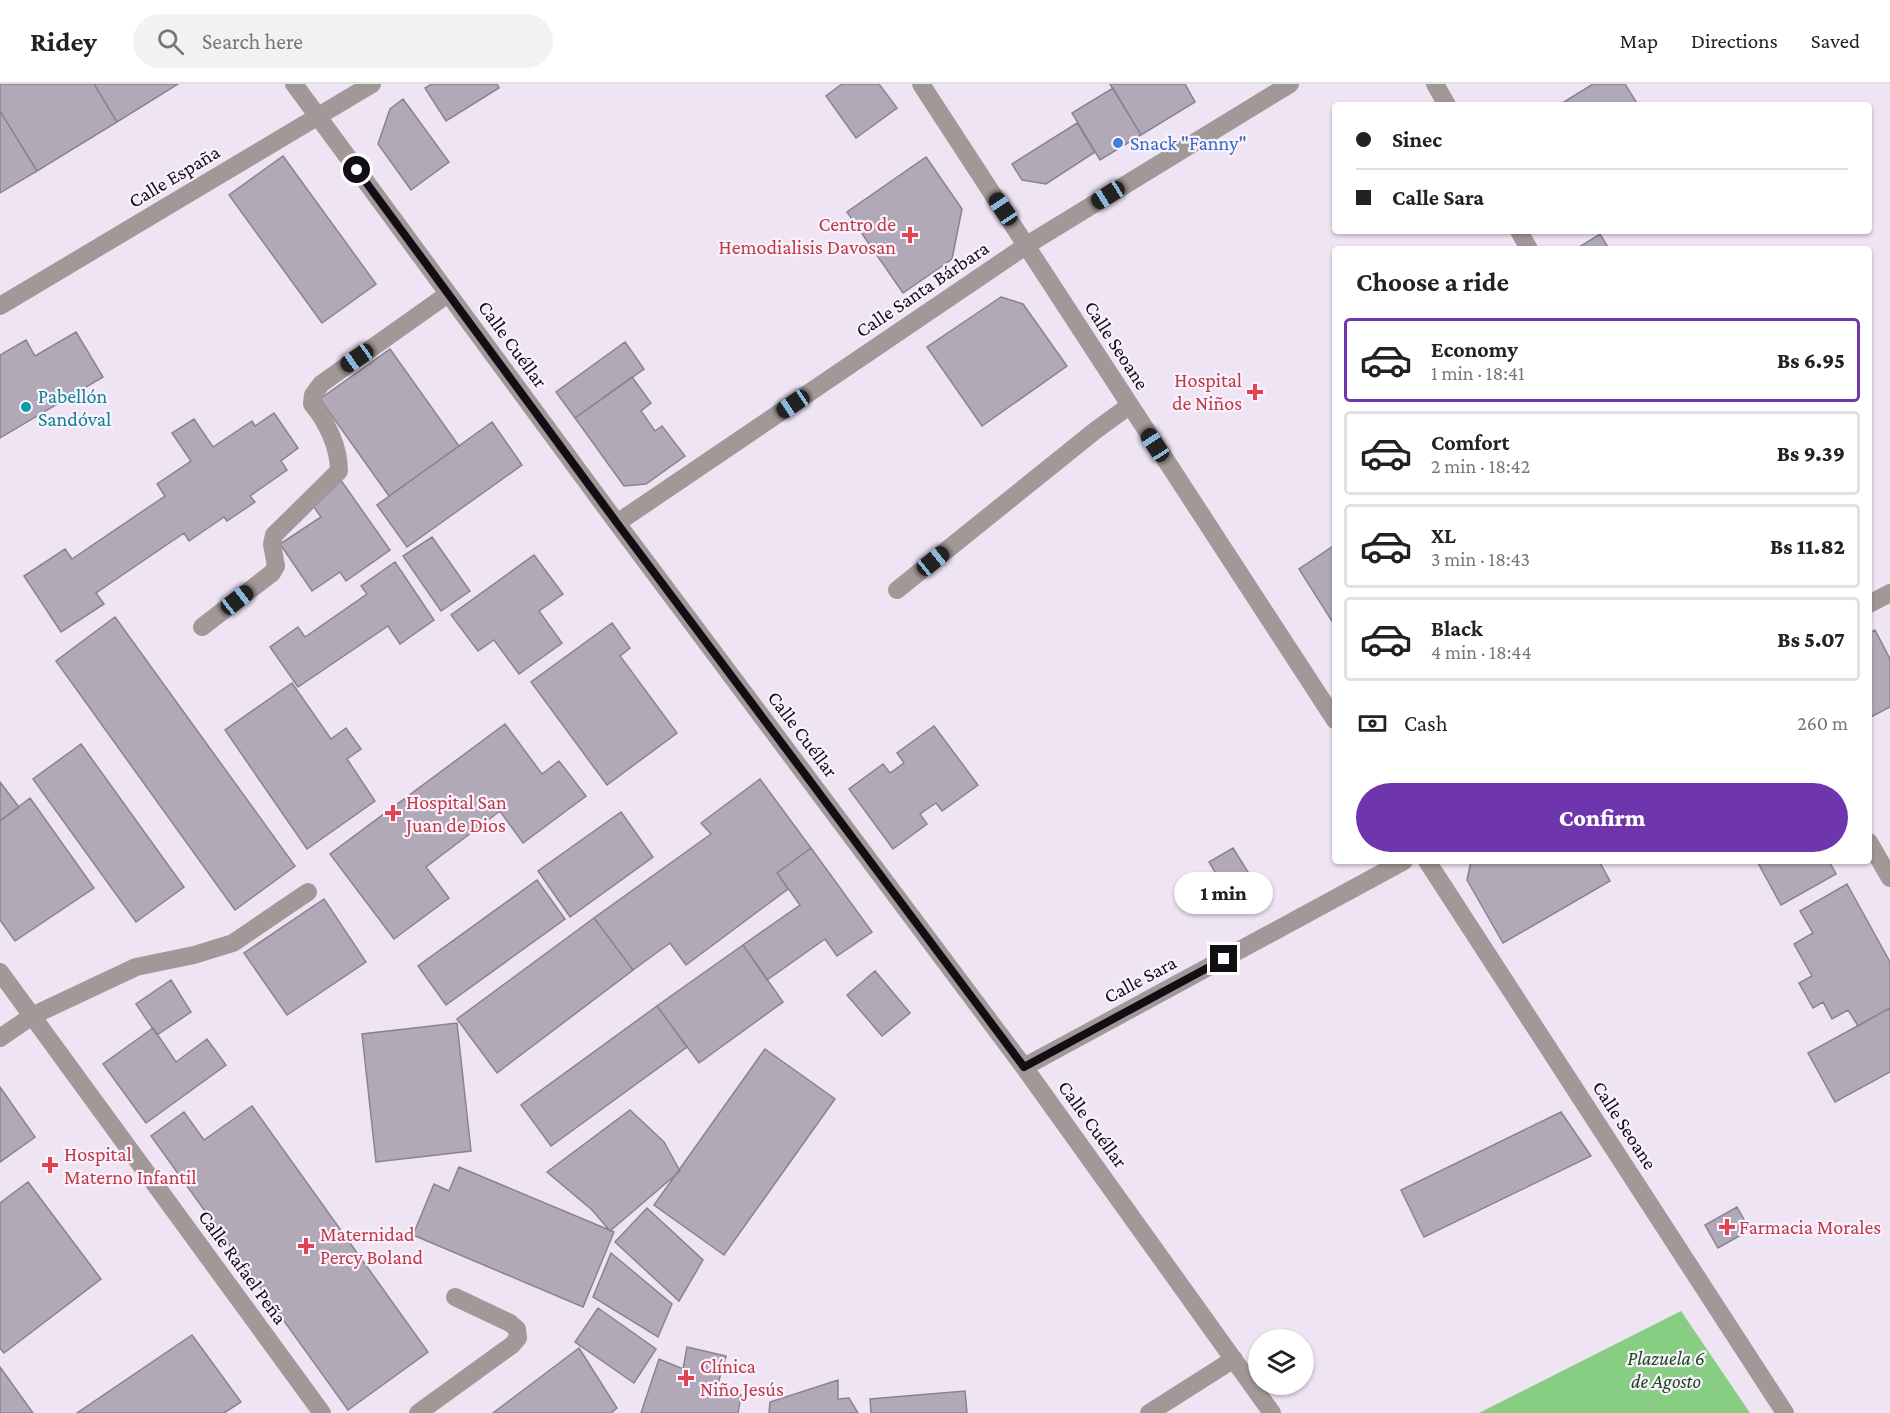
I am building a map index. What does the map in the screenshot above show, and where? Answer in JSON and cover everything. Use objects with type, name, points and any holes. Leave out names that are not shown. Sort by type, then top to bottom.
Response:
[{"type":"street","name":"Calle Cuéllar","points":[[294,84],[617,523],[1024,1067],[1272,1413]]},
{"type":"street","name":"Calle España","points":[[0,306],[372,84]]},
{"type":"street","name":"Calle Seoane","points":[[921,84],[1332,715]]},
{"type":"street","name":"Calle Santa Bárbara","points":[[617,523],[1027,245],[1290,84]]},
{"type":"street","points":[[1435,84],[1445,102]]},
{"type":"street","points":[[202,627],[272,573],[276,566],[272,544],[274,535],[339,471],[339,461],[325,419],[312,404],[313,395],[321,384],[448,294]]},
{"type":"street","points":[[897,590],[1129,406]]},
{"type":"street","points":[[1872,602],[1890,593]]},
{"type":"street","points":[[1872,847],[1890,878]]},
{"type":"street","name":"Calle Sara","points":[[1024,1067],[1398,864]]},
{"type":"street","name":"Calle Seoane","points":[[1429,864],[1785,1413]]},
{"type":"street","points":[[0,1038],[32,1016],[136,967],[194,955],[233,943],[308,892]]},
{"type":"street","name":"Calle Rafael Peña","points":[[0,972],[322,1413]]},
{"type":"street","points":[[418,1413],[512,1345],[518,1338],[517,1329],[510,1323],[455,1297]]},
{"type":"street","points":[[1149,1413],[1234,1359]]},
{"type":"green space","name":"Plazuela 6 de Agosto","points":[[1681,1311],[1750,1413],[1479,1413]]},
{"type":"building","points":[[0,84],[94,84],[117,122],[37,171],[0,111]]},
{"type":"building","points":[[94,84],[178,84],[117,122]]},
{"type":"building","points":[[432,84],[497,84],[499,88],[446,121],[425,88]]},
{"type":"building","points":[[842,84],[879,84],[897,108],[856,138],[826,96]]},
{"type":"building","points":[[1110,84],[1185,84],[1195,102],[1141,135]]},
{"type":"building","points":[[1593,84],[1625,84],[1636,102],[1564,102]]},
{"type":"building","points":[[1113,88],[1141,135],[1100,160],[1072,113]]},
{"type":"building","points":[[403,99],[449,162],[411,190],[378,144],[390,109]]},
{"type":"building","points":[[0,111],[37,171],[0,193]]},
{"type":"building","points":[[1077,123],[1095,152],[1046,184],[1022,180],[1012,164]]},
{"type":"building","points":[[283,156],[376,284],[322,323],[229,195]]},
{"type":"building","name":"Centro de Hemodialisis Davosan","points":[[926,157],[962,209],[952,259],[903,293],[847,212]]},
{"type":"building","points":[[1600,234],[1607,246],[1581,246]]},
{"type":"building","points":[[1001,297],[1023,304],[1067,366],[982,426],[927,347]]},
{"type":"building","name":"Pabellón Sandóval","points":[[76,332],[103,377],[0,438],[0,355],[26,340],[35,356]]},
{"type":"building","points":[[625,342],[644,369],[575,418],[556,392]]},
{"type":"building","points":[[390,349],[459,446],[389,496],[320,399]]},
{"type":"building","points":[[632,377],[651,403],[641,411],[655,431],[662,426],[685,456],[646,484],[624,486],[575,418]]},
{"type":"building","points":[[274,413],[298,448],[281,461],[287,470],[250,496],[255,502],[227,521],[224,517],[189,541],[184,533],[96,593],[104,604],[61,632],[24,576],[65,549],[72,559],[165,496],[157,484],[191,461],[172,433],[194,419],[213,447],[252,421],[255,426]]},
{"type":"building","points":[[492,422],[522,465],[407,547],[377,505]]},
{"type":"building","points":[[340,479],[390,550],[346,581],[340,572],[312,591],[280,544],[321,517],[309,500]]},
{"type":"building","points":[[432,537],[470,591],[441,611],[403,556]]},
{"type":"building","points":[[1332,547],[1332,621],[1299,569]]},
{"type":"building","points":[[534,555],[563,594],[539,611],[562,643],[519,674],[494,640],[478,651],[451,615]]},
{"type":"building","points":[[395,562],[434,620],[400,644],[388,626],[298,687],[270,647],[298,627],[305,637],[367,594],[361,586]]},
{"type":"building","points":[[115,617],[295,866],[235,910],[56,661]]},
{"type":"building","points":[[612,623],[630,648],[620,656],[677,733],[607,785],[531,682]]},
{"type":"building","points":[[1875,630],[1890,659],[1890,707],[1872,716],[1872,632]]},
{"type":"building","points":[[292,683],[331,739],[346,728],[361,749],[347,759],[375,801],[307,849],[225,730]]},
{"type":"building","points":[[505,724],[542,774],[559,761],[586,796],[523,843],[500,811],[426,867],[449,898],[394,939],[330,854]]},
{"type":"building","points":[[934,726],[978,785],[942,811],[936,803],[920,814],[927,824],[893,849],[849,789],[883,764],[890,773],[904,763],[897,753]]},
{"type":"building","points":[[81,744],[184,887],[136,922],[33,779]]},
{"type":"building","points":[[760,779],[811,848],[777,873],[788,889],[686,965],[670,943],[633,970],[594,918],[711,834],[701,823]]},
{"type":"building","points":[[0,782],[19,807],[0,821]]},
{"type":"building","points":[[30,798],[94,888],[15,941],[0,920],[0,821]]},
{"type":"building","points":[[621,812],[653,857],[570,917],[538,871]]},
{"type":"building","points":[[811,848],[872,932],[837,956],[825,939],[767,980],[743,945],[800,905],[777,873]]},
{"type":"building","points":[[1233,848],[1258,888],[1234,904],[1209,862]]},
{"type":"building","points":[[1470,864],[1601,864],[1610,881],[1503,943],[1467,880]]},
{"type":"building","points":[[1759,864],[1831,864],[1836,874],[1781,905]]},
{"type":"building","points":[[537,880],[565,919],[446,1005],[418,966]]},
{"type":"building","points":[[1847,884],[1890,962],[1890,1008],[1858,1026],[1848,1010],[1832,1019],[1823,1002],[1813,1008],[1799,983],[1812,976],[1794,944],[1813,933],[1800,911]]},
{"type":"building","points":[[324,899],[366,962],[287,1015],[244,953]]},
{"type":"building","points":[[594,918],[633,970],[497,1073],[457,1019]]},
{"type":"building","points":[[743,945],[783,1002],[699,1063],[657,1006]]},
{"type":"building","points":[[875,971],[910,1013],[882,1036],[847,995]]},
{"type":"building","points":[[171,980],[191,1012],[157,1035],[136,1004]]},
{"type":"building","points":[[657,1006],[687,1047],[551,1146],[521,1105]]},
{"type":"building","points":[[1890,1008],[1890,1072],[1835,1102],[1808,1053]]},
{"type":"building","points":[[457,1023],[471,1151],[376,1162],[362,1034]]},
{"type":"building","points":[[153,1028],[176,1062],[207,1039],[226,1065],[146,1123],[103,1064]]},
{"type":"building","points":[[765,1049],[835,1099],[724,1255],[654,1205]]},
{"type":"building","points":[[0,1087],[35,1137],[0,1162]]},
{"type":"building","points":[[252,1106],[428,1352],[348,1410],[151,1136],[184,1112],[204,1140]]},
{"type":"building","points":[[630,1110],[664,1142],[680,1171],[610,1231],[592,1210],[547,1172]]},
{"type":"building","points":[[1561,1112],[1591,1156],[1424,1237],[1401,1190]]},
{"type":"building","points":[[459,1167],[614,1232],[583,1307],[413,1235],[434,1184],[449,1191]]},
{"type":"building","points":[[28,1182],[101,1279],[4,1353],[0,1348],[0,1203]]},
{"type":"building","name":"Farmacia Morales","points":[[1737,1207],[1750,1230],[1718,1248],[1705,1225]]},
{"type":"building","points":[[647,1208],[703,1260],[679,1301],[615,1242]]},
{"type":"building","points":[[611,1253],[672,1304],[658,1337],[593,1297]]},
{"type":"building","points":[[598,1308],[656,1349],[634,1383],[575,1342]]},
{"type":"building","points":[[192,1335],[241,1402],[224,1413],[77,1413]]},
{"type":"building","name":"Clínica Niño Jesús","points":[[687,1347],[726,1356],[717,1387],[741,1395],[738,1413],[641,1413],[659,1359],[683,1369]]},
{"type":"building","points":[[579,1348],[617,1408],[611,1413],[493,1413]]},
{"type":"building","points":[[0,1367],[33,1413],[0,1413]]},
{"type":"building","points":[[838,1380],[838,1399],[849,1398],[858,1413],[769,1413],[770,1402]]},
{"type":"building","points":[[965,1391],[967,1413],[871,1413],[870,1399]]},
{"type":"place","name":"Snack \"Fanny\"","points":[[1118,143]]},
{"type":"place","name":"Centro de Hemodialisis Davosan","points":[[910,235]]},
{"type":"place","name":"Hospital de Niños","points":[[1255,392]]},
{"type":"place","name":"Pabellón Sandóval","points":[[26,407]]},
{"type":"place","name":"Hospital San Juan de Dios","points":[[393,813]]},
{"type":"place","name":"Hospital Materno Infantil","points":[[50,1165]]},
{"type":"place","name":"Farmacia Morales","points":[[1727,1227]]},
{"type":"place","name":"Maternidad Percy Boland","points":[[306,1246]]},
{"type":"place","name":"Clínica Niño Jesús","points":[[686,1378]]},
{"type":"route","points":[[357,170],[617,523],[1024,1067],[1224,959]]}]
